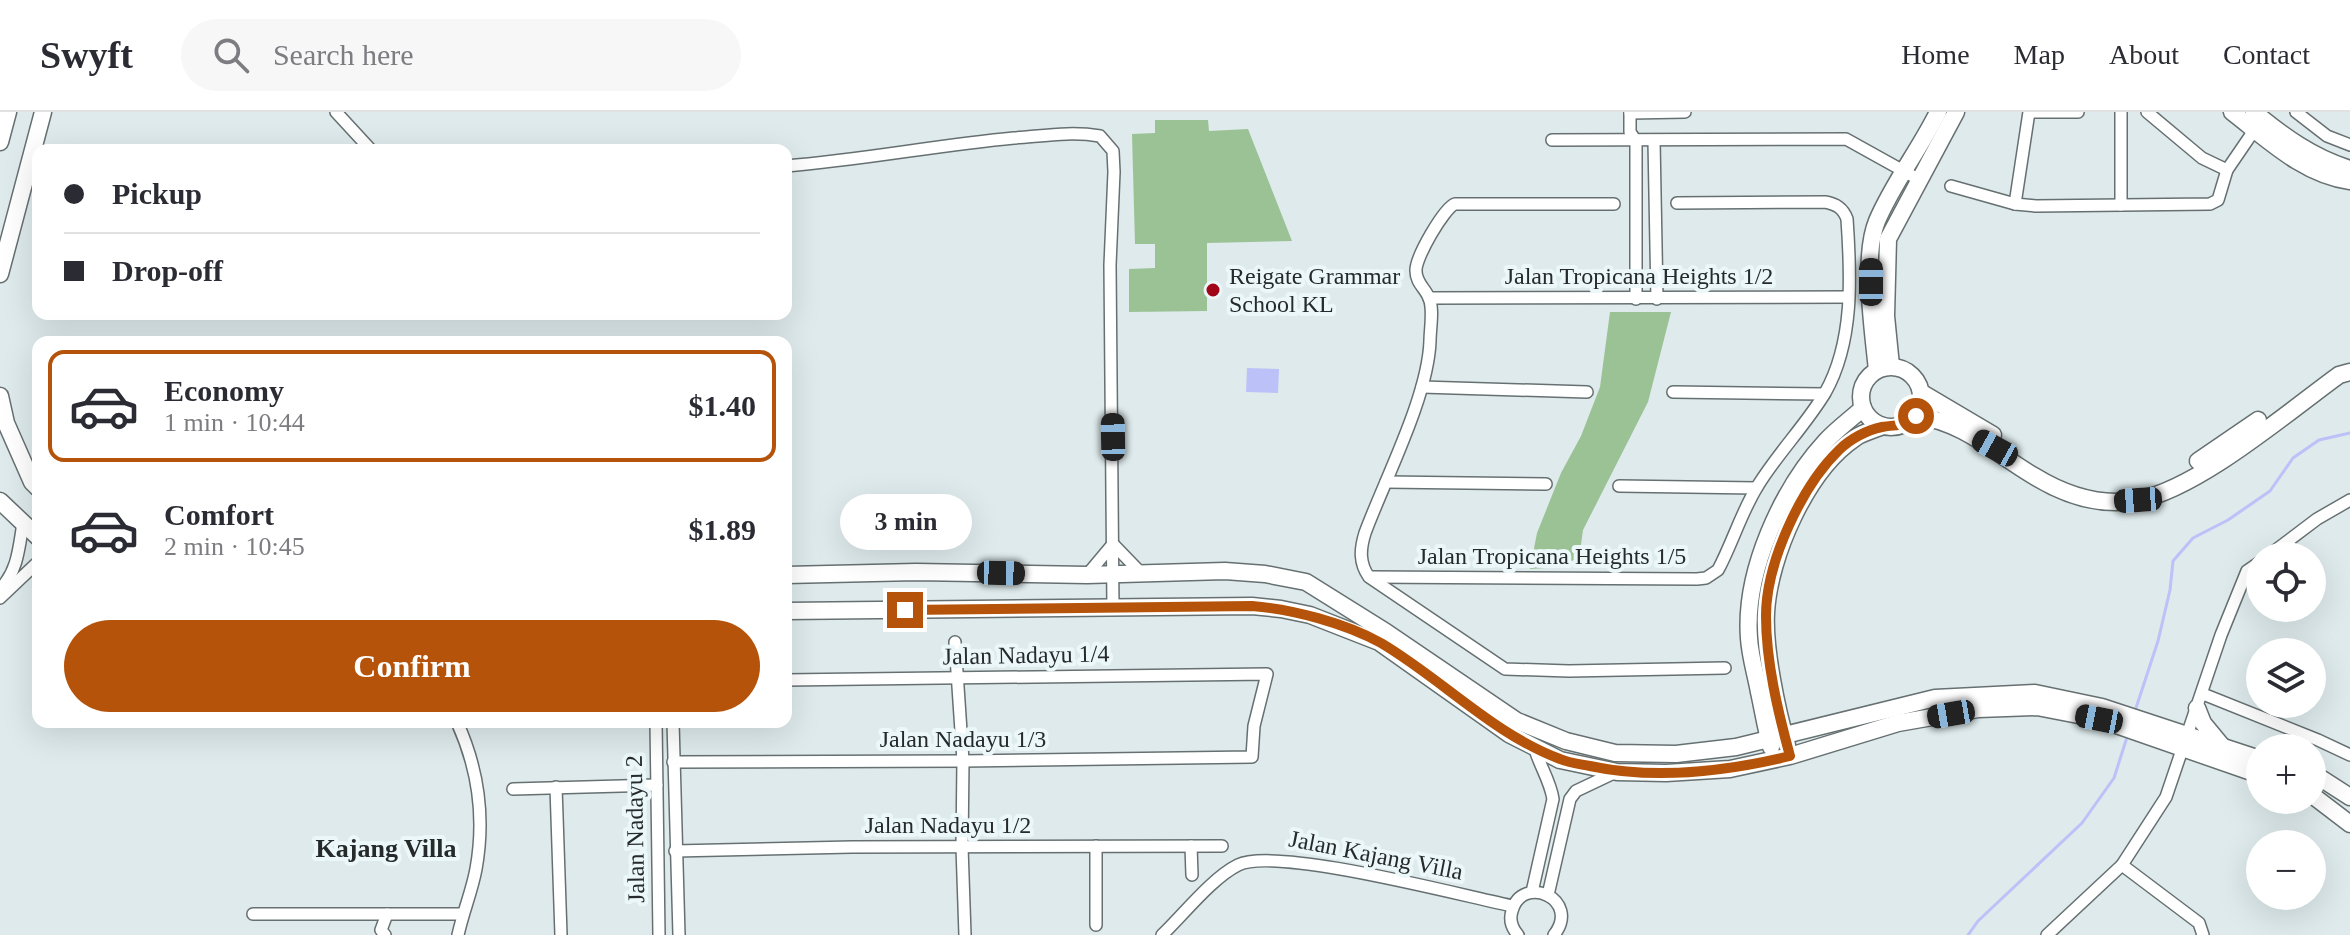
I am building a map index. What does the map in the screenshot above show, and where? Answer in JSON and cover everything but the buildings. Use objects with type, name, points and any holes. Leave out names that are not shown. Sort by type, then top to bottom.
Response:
[{"type":"street","points":[[0,142],[8,112]]},
{"type":"street","points":[[35,144],[43,112]]},
{"type":"street","points":[[336,112],[365,144]]},
{"type":"street","points":[[1636,299],[1636,141],[1630,132],[1630,112],[1685,112]]},
{"type":"street","points":[[1884,368],[1888,239],[1938,112]]},
{"type":"street","points":[[1911,176],[1956,112]]},
{"type":"street","points":[[2015,204],[2030,112],[2078,112]]},
{"type":"street","points":[[2121,112],[2121,205]]},
{"type":"street","points":[[2147,112],[2202,158],[2227,170]]},
{"type":"street","points":[[2232,112],[2294,159],[2324,175],[2350,181]]},
{"type":"street","points":[[2254,112],[2293,143],[2350,169]]},
{"type":"street","points":[[2296,112],[2327,136],[2350,145]]},
{"type":"street","points":[[1951,186],[2015,204],[2036,206],[2210,204],[2218,200],[2227,170],[2255,129]]},
{"type":"street","points":[[792,166],[847,161],[983,141],[1080,133],[1100,136],[1113,151],[1110,265],[1113,609]]},
{"type":"street","points":[[1552,140],[1846,139],[1911,176]]},
{"type":"street","points":[[1654,141],[1657,299]]},
{"type":"street","points":[[0,274],[32,153]]},
{"type":"street","points":[[1636,201],[1655,201]]},
{"type":"street","name":"Jalan Tropicana Heights 1/5","points":[[1369,577],[1706,578],[1718,570],[1756,488],[1834,377],[1845,340],[1847,219],[1844,211],[1834,203],[1677,203]]},
{"type":"street","points":[[1614,204],[1449,206],[1416,264],[1416,274],[1429,298],[1430,346],[1422,387],[1360,554],[1369,577],[1505,669],[1725,668]]},
{"type":"street","name":"Jalan Tropicana Heights 1/2","points":[[1429,298],[1848,297]]},
{"type":"street","points":[[1922,393],[2061,479],[2083,488],[2126,492],[2148,488],[2172,478],[2326,373],[2350,361]]},
{"type":"street","points":[[1782,758],[1771,707],[1766,616],[1775,564],[1801,502],[1839,450],[1858,436],[1883,426],[1906,424],[1916,416],[1922,393],[1917,379],[1905,370],[1884,368],[1863,386],[1863,408],[1868,416],[1883,426]]},
{"type":"street","points":[[1916,416],[1932,418],[1963,431],[1995,448],[2034,476],[2085,499],[2110,502],[2138,500],[2182,484],[2339,375],[2350,372]]},
{"type":"street","points":[[1422,387],[1587,392]]},
{"type":"street","points":[[1673,392],[1824,394]]},
{"type":"street","points":[[0,396],[6,423],[32,482]]},
{"type":"street","points":[[1815,728],[1771,707],[1749,637],[1751,606],[1759,565],[1782,506],[1808,462],[1828,438],[1863,408]]},
{"type":"street","points":[[1386,482],[1546,484]]},
{"type":"street","points":[[1619,486],[1756,488]]},
{"type":"street","points":[[2287,542],[2350,500]]},
{"type":"street","points":[[0,501],[32,531]]},
{"type":"street","points":[[0,589],[10,579],[23,523]]},
{"type":"street","points":[[1113,544],[1141,573]]},
{"type":"street","points":[[1087,575],[1113,544]]},
{"type":"street","points":[[0,598],[32,568]]},
{"type":"street","points":[[792,575],[916,572],[1113,575],[1225,571],[1265,574],[1306,582],[1517,721],[1566,741],[1615,753],[1676,754],[1736,747],[1935,698],[2035,693],[2184,741],[2246,769]]},
{"type":"street","points":[[2047,935],[2122,865],[2166,797],[2221,635],[2246,573]]},
{"type":"street","points":[[1392,594],[1390,585],[1400,577]]},
{"type":"street","points":[[792,611],[1252,606],[1281,609],[1310,615],[1379,642],[1509,734],[1562,760],[1617,772],[1717,770],[1782,758],[1898,723],[1978,709],[2037,707],[2100,713]]},
{"type":"street","points":[[955,642],[963,761],[962,847],[966,929],[972,935]]},
{"type":"street","name":"Jalan Nadayu 1/4","points":[[792,680],[1267,674],[1254,726],[1252,757]]},
{"type":"street","points":[[2161,734],[2179,726],[2198,705]]},
{"type":"street","points":[[2198,705],[2203,723],[2223,747]]},
{"type":"street","points":[[2198,705],[2318,740],[2350,755]]},
{"type":"street","points":[[1736,747],[1752,734],[1771,707]]},
{"type":"street","points":[[458,935],[476,868],[480,808],[472,762],[459,728]]},
{"type":"street","name":"Jalan Nadayu 2","points":[[656,728],[659,935]]},
{"type":"street","points":[[673,728],[679,935]]},
{"type":"street","points":[[2184,741],[2223,747],[2246,754]]},
{"type":"street","points":[[1532,892],[1553,799],[1551,784],[1540,767],[1534,746]]},
{"type":"street","name":"Jalan Nadayu 1/3","points":[[673,762],[1252,757]]},
{"type":"street","points":[[1548,895],[1570,799],[1576,791],[1617,772]]},
{"type":"street","points":[[2326,782],[2350,797]]},
{"type":"street","points":[[513,789],[657,785]]},
{"type":"street","points":[[556,787],[561,935]]},
{"type":"street","points":[[2326,806],[2350,824]]},
{"type":"street","points":[[1096,846],[1096,925]]},
{"type":"street","points":[[1191,846],[1192,875]]},
{"type":"street","name":"Jalan Nadayu 1/2","points":[[675,851],[1222,846]]},
{"type":"street","name":"Jalan Kajang Villa","points":[[1162,935],[1224,874],[1252,860],[1303,862],[1513,906]]},
{"type":"street","points":[[2122,865],[2199,923],[2203,935]]},
{"type":"street","points":[[1518,935],[1511,923],[1513,906],[1532,892],[1548,895],[1555,900],[1561,916],[1554,935]]},
{"type":"street","points":[[253,914],[463,914]]},
{"type":"street","points":[[385,935],[381,930],[387,914]]},
{"type":"green space","points":[[1155,120],[1208,120],[1209,131],[1248,129],[1292,241],[1207,243],[1207,311],[1129,312],[1129,269],[1155,268],[1155,244],[1135,244],[1132,134],[1155,133]]},
{"type":"green space","points":[[1610,312],[1671,312],[1648,402],[1583,530],[1578,566],[1530,569],[1537,533],[1600,387]]},
{"type":"water","points":[[1247,368],[1279,369],[1278,393],[1246,392]]},
{"type":"waterway","points":[[2135,711],[2158,641],[2173,561],[2193,538],[2228,520],[2270,491],[2293,458],[2319,440],[2350,433]]},
{"type":"waterway","points":[[1968,935],[1978,921],[2082,823],[2114,778],[2128,734]]},
{"type":"place","name":"Reigate Grammar School KL","points":[[1213,290]]},
{"type":"district","name":"Kajang Villa","points":[[386,848]]},
{"type":"route","points":[[905,610],[1252,606],[1281,609],[1310,615],[1379,642],[1509,734],[1560,760],[1617,772],[1730,769],[1790,756],[1773,675],[1766,616],[1775,564],[1801,502],[1839,450],[1858,436],[1883,426],[1906,424],[1916,416]]}]
